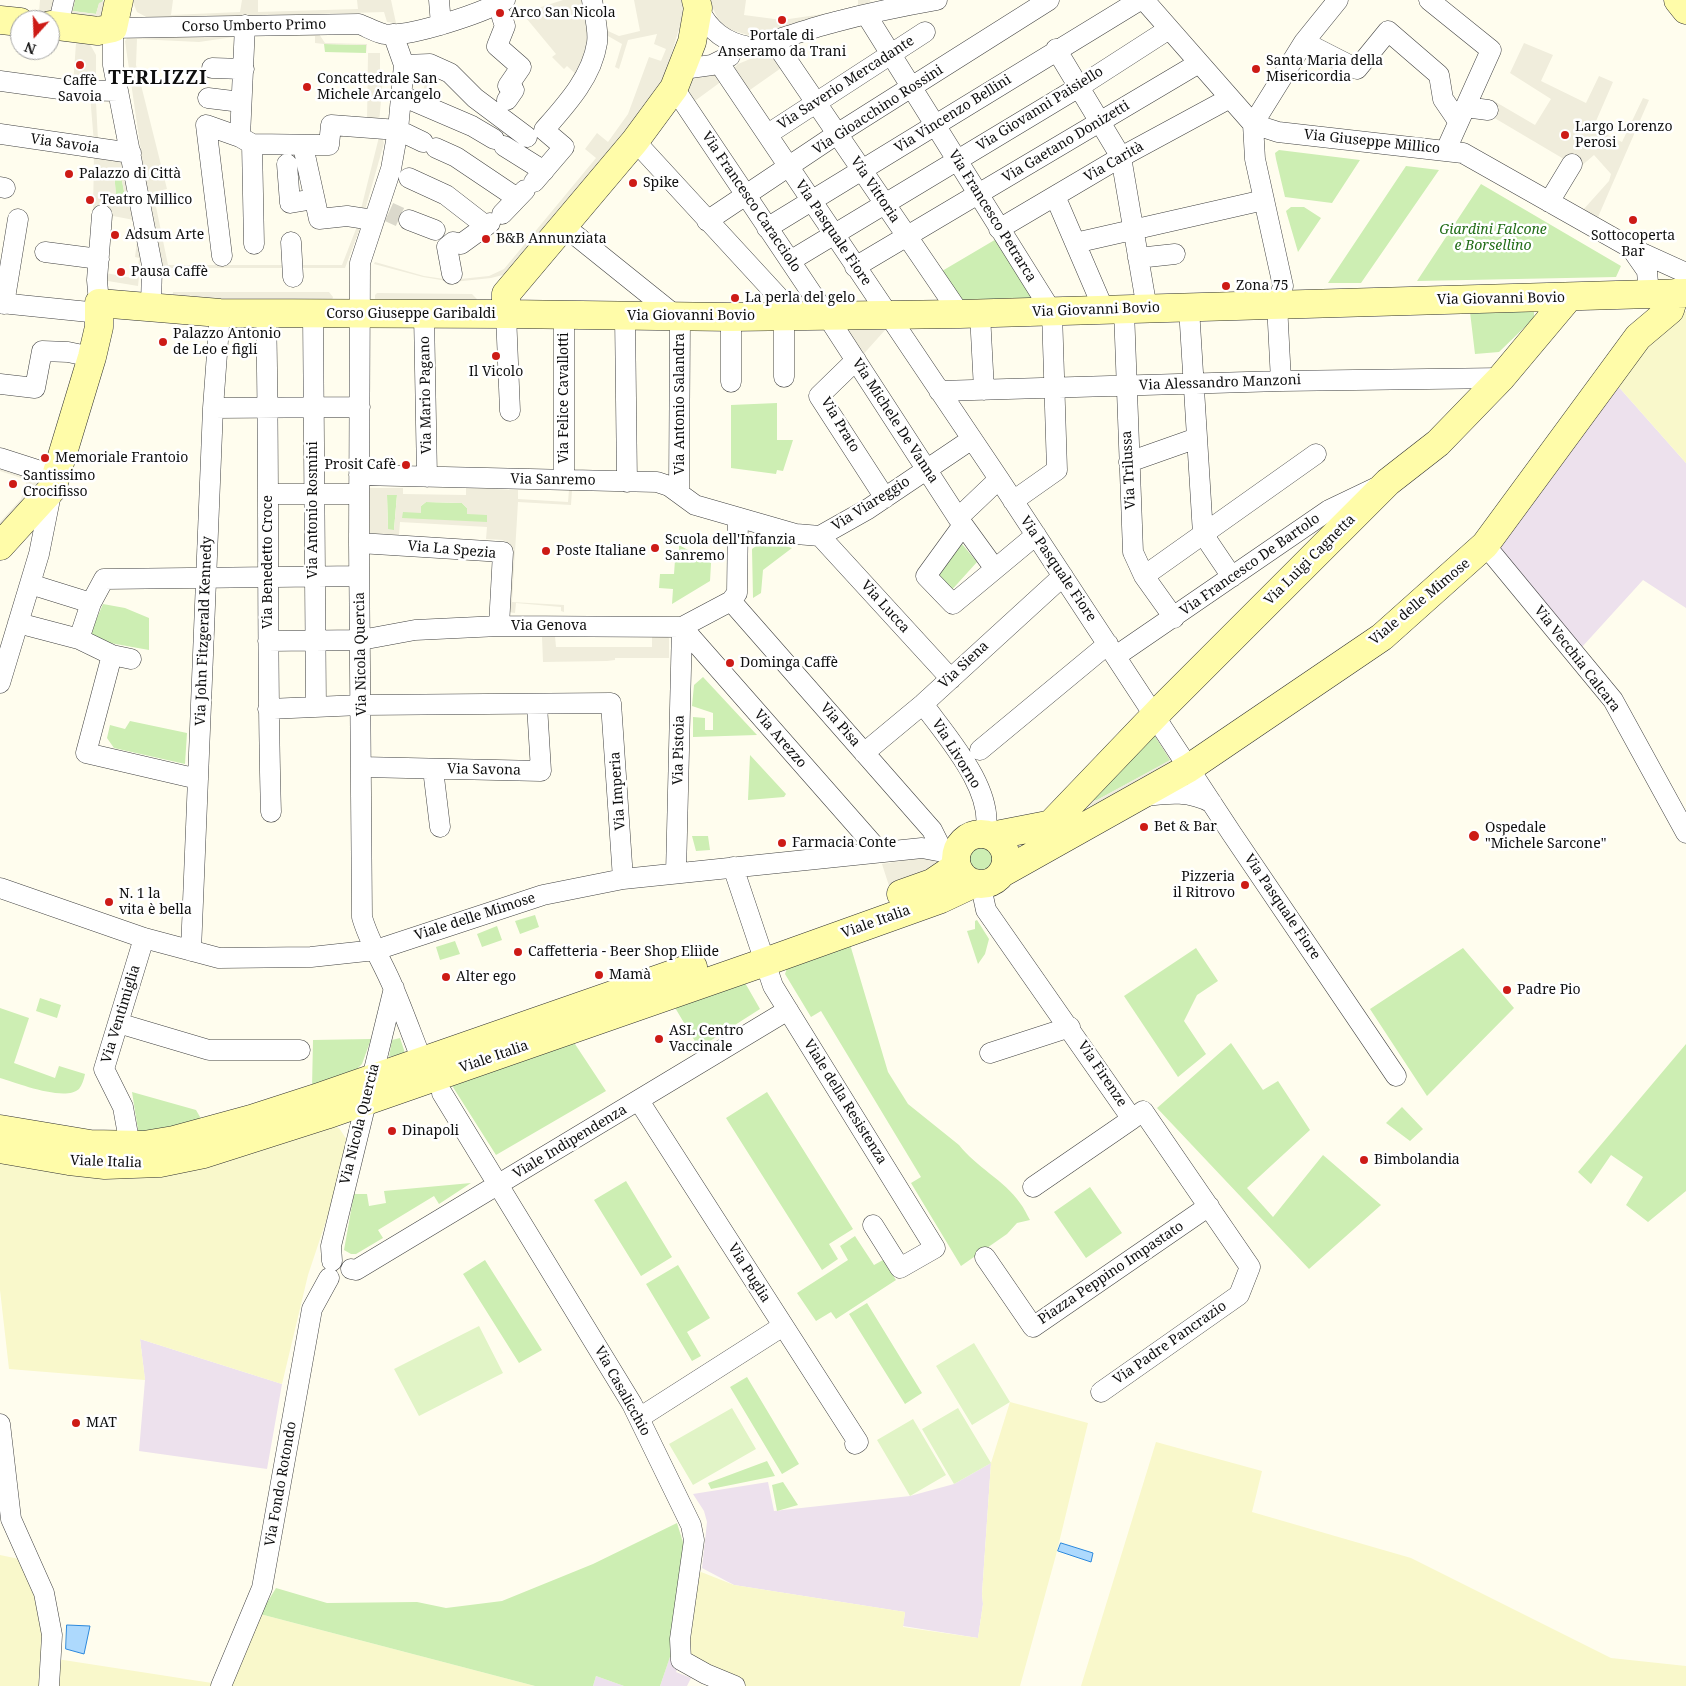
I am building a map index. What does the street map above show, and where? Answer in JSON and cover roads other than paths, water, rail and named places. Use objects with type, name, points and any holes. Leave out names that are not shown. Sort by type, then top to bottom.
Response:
[{"type":"main road","points":[[60,27],[98,31],[113,28],[119,0]]},
{"type":"main road","points":[[1678,0],[1686,10]]},
{"type":"main road","name":"Corso Giuseppe Garibaldi","points":[[99,308],[151,307],[266,313],[506,314],[506,294],[635,141],[679,79],[692,42],[697,4]]},
{"type":"main road","points":[[1638,337],[1640,315],[1637,307],[1664,290]]},
{"type":"main road","name":"Via Giovanni Bovio","points":[[506,314],[731,317],[970,314],[1189,308],[1279,294],[1569,298],[1664,290]]},
{"type":"main road","name":"Viale delle Mimose","points":[[1104,816],[988,835],[970,836],[959,846],[970,870],[1104,816],[1189,768],[1382,637],[1441,587],[1485,545],[1638,337],[1670,310],[1664,290]]},
{"type":"main road","name":"Via Luigi Cagnetta","points":[[1051,824],[1155,715],[1388,482],[1438,443],[1501,378],[1569,298]]},
{"type":"main road","points":[[0,546],[54,483],[92,357],[99,327],[99,308]]},
{"type":"main road","points":[[970,870],[1006,859],[1002,845],[988,835]]},
{"type":"main road","name":"Viale Italia","points":[[0,1129],[69,1142],[130,1146],[162,1143],[368,1090],[431,1077],[762,953],[941,899],[970,870]]},
{"type":"main road","name":"Viale Italia","points":[[0,1149],[32,1156],[96,1164],[133,1165],[160,1163],[204,1154],[248,1141],[368,1090]]},
{"type":"street","points":[[439,0],[441,25]]},
{"type":"street","points":[[303,146],[319,219],[347,216],[392,216],[461,244],[493,221],[530,185],[564,147],[544,130],[573,96],[584,79],[597,44],[598,32],[592,0]]},
{"type":"street","points":[[679,79],[719,63],[750,47],[894,7],[938,0]]},
{"type":"street","name":"Via Gioacchino Rossini","points":[[707,221],[837,134],[1049,0]]},
{"type":"street","name":"Via Vincenzo Bellini","points":[[768,228],[1056,49],[1140,0]]},
{"type":"street","points":[[1144,0],[1253,124]]},
{"type":"street","points":[[1281,381],[1279,294],[1264,200],[1255,159],[1253,124],[1304,42],[1338,0]]},
{"type":"street","points":[[1429,0],[1491,50],[1446,150]]},
{"type":"street","points":[[697,4],[708,26],[721,37],[739,46],[750,47]]},
{"type":"street","points":[[508,100],[514,90],[508,86],[520,67],[497,46],[506,26],[500,8],[465,9],[441,25],[393,34],[404,65],[430,64],[450,73],[483,104],[527,137]]},
{"type":"street","name":"Via Francesco Petrarca","points":[[866,16],[892,54],[1052,312]]},
{"type":"street","name":"Corso Umberto Primo","points":[[113,28],[359,24],[379,32],[393,34]]},
{"type":"street","points":[[245,26],[241,102],[254,244]]},
{"type":"street","points":[[113,28],[113,65],[152,265],[151,307]]},
{"type":"street","name":"Via Giovanni Paisiello","points":[[790,262],[1079,87],[1169,29]]},
{"type":"street","points":[[1304,42],[1357,69],[1388,31],[1439,75],[1443,99],[1462,114],[1488,110]]},
{"type":"street","name":"Via Saverio Mercadante","points":[[768,134],[925,32]]},
{"type":"street","name":"Via Vittoria","points":[[774,41],[907,237],[970,314]]},
{"type":"street","points":[[1056,49],[1121,157],[1138,258],[1125,310]]},
{"type":"street","name":"Via Pasquale Fiore","points":[[719,63],[999,478],[1212,803],[1396,1076]]},
{"type":"street","name":"Via Gaetano Donizetti","points":[[855,267],[1199,63]]},
{"type":"street","name":"Via Nicola Quercia","points":[[404,65],[398,130],[402,174],[392,216],[360,263],[359,543],[362,917],[368,937],[394,988],[431,1077]]},
{"type":"street","points":[[212,68],[244,69]]},
{"type":"street","name":"Via Francesco Caracciolo","points":[[679,79],[745,194],[827,316]]},
{"type":"street","points":[[0,81],[67,90],[118,91]]},
{"type":"street","points":[[402,96],[472,126],[499,142],[530,185]]},
{"type":"street","points":[[208,98],[241,102]]},
{"type":"street","name":"Via Carità","points":[[999,229],[1121,157],[1230,98]]},
{"type":"street","name":"Via Giuseppe Millico","points":[[1253,124],[1278,132],[1464,153],[1631,248],[1666,264],[1664,290]]},
{"type":"street","points":[[222,256],[206,125],[246,141],[303,146],[329,145],[331,125],[398,130],[456,158],[530,185]]},
{"type":"street","name":"Via Savoia","points":[[0,134],[131,153]]},
{"type":"street","points":[[635,141],[790,316],[784,376]]},
{"type":"street","points":[[287,164],[290,204],[314,199]]},
{"type":"street","points":[[1548,202],[1572,164]]},
{"type":"street","points":[[402,174],[446,195],[493,221]]},
{"type":"street","points":[[1055,196],[1075,243],[1125,310]]},
{"type":"street","points":[[1075,243],[1264,200]]},
{"type":"street","points":[[18,219],[2,304],[99,308],[99,258],[102,215]]},
{"type":"street","points":[[564,226],[678,316]]},
{"type":"street","points":[[444,238],[452,274]]},
{"type":"street","points":[[291,242],[293,278]]},
{"type":"street","name":"Via Giuseppe Millico","points":[[1631,248],[1647,271],[1664,290]]},
{"type":"street","points":[[45,252],[99,258]]},
{"type":"street","points":[[1138,258],[1175,254]]},
{"type":"street","points":[[1189,308],[1203,534],[1232,576]]},
{"type":"street","name":"Via Trilussa","points":[[1125,310],[1126,386],[1134,552],[1144,576],[1174,618]]},
{"type":"street","name":"Via John Fitzgerald Kennedy","points":[[191,951],[212,408],[220,312]]},
{"type":"street","points":[[1013,501],[1057,470],[1052,312]]},
{"type":"street","name":"Via Benedetto Croce","points":[[266,313],[268,408],[268,709],[271,812]]},
{"type":"street","name":"Via Antonio Rosmini","points":[[313,313],[312,494],[316,706]]},
{"type":"street","name":"Via Mario Pagano","points":[[424,314],[427,477]]},
{"type":"street","points":[[506,314],[510,411]]},
{"type":"street","points":[[970,314],[984,390]]},
{"type":"street","name":"Via Felice Cavallotti","points":[[564,315],[564,480]]},
{"type":"street","points":[[625,316],[627,482]]},
{"type":"street","name":"Via Antonio Salandra","points":[[678,316],[679,492]]},
{"type":"street","name":"Via Michele De Vanna","points":[[827,316],[960,522],[995,569]]},
{"type":"street","points":[[731,317],[731,382]]},
{"type":"street","points":[[0,384],[35,388],[42,352],[68,352],[92,357]]},
{"type":"street","name":"Via Prato","points":[[856,360],[819,396],[886,498]]},
{"type":"street","name":"Via Alessandro Manzoni","points":[[939,391],[1281,381],[1501,378]]},
{"type":"street","points":[[212,408],[360,407]]},
{"type":"street","points":[[1129,462],[1197,438]]},
{"type":"street","name":"Via Viareggio","points":[[820,536],[886,498],[972,439]]},
{"type":"street","points":[[1144,576],[1316,454]]},
{"type":"street","points":[[0,458],[54,483],[40,554],[0,683]]},
{"type":"street","name":"Via Sanremo","points":[[268,494],[312,494],[360,484],[427,477],[657,482],[679,492],[695,505],[796,534],[820,536]]},
{"type":"street","points":[[999,478],[960,522],[926,576],[953,604],[1036,536]]},
{"type":"street","name":"Via Francesco De Bartolo","points":[[980,750],[1112,650],[1174,618],[1329,510],[1388,482]]},
{"type":"street","points":[[731,601],[737,593],[738,518]]},
{"type":"street","name":"Via Lucca","points":[[820,536],[951,679]]},
{"type":"street","name":"Via La Spezia","points":[[359,543],[503,552],[499,626]]},
{"type":"street","name":"Via Vecchia Calcara","points":[[1485,545],[1613,700],[1686,833]]},
{"type":"street","points":[[78,640],[91,603],[104,579],[360,576]]},
{"type":"street","name":"Via Siena","points":[[864,753],[923,704],[1063,576]]},
{"type":"street","points":[[30,584],[91,603]]},
{"type":"street","name":"Via Genova","points":[[268,641],[360,640],[415,630],[499,626],[682,626],[731,601]]},
{"type":"street","name":"Via Pisa","points":[[731,601],[932,830],[970,870]]},
{"type":"street","points":[[18,623],[78,640],[112,655],[132,659]]},
{"type":"street","name":"Via Arezzo","points":[[682,626],[879,851]]},
{"type":"street","name":"Via Pistoia","points":[[676,873],[682,626]]},
{"type":"street","points":[[112,655],[86,753],[198,779]]},
{"type":"street","name":"Via Imperia","points":[[537,705],[611,703],[623,879]]},
{"type":"street","name":"Via Livorno","points":[[923,704],[977,783],[987,810],[989,821],[988,835]]},
{"type":"street","points":[[268,709],[361,705],[537,705]]},
{"type":"street","name":"Via Savona","points":[[362,767],[541,771],[537,705]]},
{"type":"street","points":[[432,769],[440,827]]},
{"type":"street","name":"Viale delle Mimose","points":[[1137,797],[1180,793],[1200,797],[1212,803]]},
{"type":"street","name":"Viale delle Mimose","points":[[0,888],[144,938],[219,958],[311,957],[376,950],[543,895],[623,879],[922,848],[970,870]]},
{"type":"street","name":"Viale della Resistenza","points":[[733,867],[773,986],[935,1248],[900,1268],[873,1225]]},
{"type":"street","name":"Via Firenze","points":[[970,870],[983,896],[986,910],[1070,1027],[1132,1119],[1143,1111],[1250,1267],[1239,1295]]},
{"type":"street","name":"Via Ventimiglia","points":[[130,1146],[123,1108],[104,1069],[144,938]]},
{"type":"street","name":"Via Nicola Quercia","points":[[330,1270],[331,1246],[394,988]]},
{"type":"street","name":"Viale Indipendenza","points":[[330,1270],[336,1282],[344,1282],[349,1276],[350,1269],[356,1270],[788,1010]]},
{"type":"street","points":[[118,1023],[209,1050],[300,1050]]},
{"type":"street","points":[[990,1053],[1070,1027]]},
{"type":"street","name":"Via Casalicchio","points":[[431,1077],[639,1418],[690,1525],[694,1540],[680,1639],[681,1660],[706,1674],[735,1686]]},
{"type":"street","name":"Via Puglia","points":[[639,1101],[858,1442],[855,1444]]},
{"type":"street","points":[[1033,1187],[1132,1119]]},
{"type":"street","name":"Piazza Peppino Impastato","points":[[985,1257],[1033,1326],[1209,1206]]},
{"type":"street","name":"Via Fondo Rotondo","points":[[221,1686],[262,1588],[312,1309],[330,1270]]},
{"type":"street","name":"Via Padre Pancrazio","points":[[1101,1392],[1239,1295]]},
{"type":"street","points":[[639,1418],[783,1326]]},
{"type":"street","points":[[0,1424],[12,1519],[44,1593],[46,1602],[52,1635],[49,1686]]},
{"type":"water","points":[[1061,1543],[1093,1553],[1091,1562],[1058,1551]]},
{"type":"water","points":[[67,1625],[90,1626],[84,1654],[66,1649]]},
{"type":"tunnel","points":[[389,212],[400,217]]},
{"type":"place","name":"Arco San Nicola","points":[[500,13]]},
{"type":"place","name":"Portale di Anseramo da Trani","points":[[782,20]]},
{"type":"place","name":"Caffè Savoia","points":[[80,65]]},
{"type":"place","name":"Santa Maria della Misericordia","points":[[1256,69]]},
{"type":"place","name":"Concattedrale San Michele Arcangelo","points":[[307,87]]},
{"type":"place","name":"Largo Lorenzo Perosi","points":[[1565,135]]},
{"type":"place","name":"Palazzo di Città","points":[[69,174]]},
{"type":"place","name":"Spike","points":[[633,183]]},
{"type":"place","name":"Teatro Millico","points":[[90,200]]},
{"type":"place","name":"Sottocoperta Bar","points":[[1633,220]]},
{"type":"place","name":"Adsum Arte","points":[[115,235]]},
{"type":"place","name":"B&B Annunziata","points":[[486,239]]},
{"type":"place","name":"Pausa Caffè","points":[[121,272]]},
{"type":"place","name":"Zona 75","points":[[1226,286]]},
{"type":"place","name":"La perla del gelo","points":[[735,298]]},
{"type":"place","name":"Palazzo Antonio de Leo e figli","points":[[163,342]]},
{"type":"place","name":"Il Vicolo","points":[[496,356]]},
{"type":"place","name":"Memoriale Frantoio","points":[[45,458]]},
{"type":"place","name":"Prosit Cafè","points":[[406,465]]},
{"type":"place","name":"Santissimo Crocifisso","points":[[13,484]]},
{"type":"place","name":"Scuola dell'Infanzia Sanremo","points":[[655,548]]},
{"type":"place","name":"Poste Italiane","points":[[546,551]]},
{"type":"place","name":"Dominga Caffè","points":[[730,663]]},
{"type":"place","name":"Bet & Bar","points":[[1144,827]]},
{"type":"place","name":"Ospedale \"Michele Sarcone\"","points":[[1474,836]]},
{"type":"place","name":"Farmacia Conte","points":[[782,843]]},
{"type":"place","name":"Pizzeria il Ritrovo","points":[[1245,885]]},
{"type":"place","name":"N. 1 la vita è bella","points":[[109,902]]},
{"type":"place","name":"Caffetteria - Beer Shop Eliìde","points":[[518,952]]},
{"type":"place","name":"Mamà","points":[[599,975]]},
{"type":"place","name":"Alter ego","points":[[446,977]]},
{"type":"place","name":"Padre Pio","points":[[1507,990]]},
{"type":"place","name":"ASL Centro Vaccinale","points":[[659,1039]]},
{"type":"place","name":"Dinapoli","points":[[392,1131]]},
{"type":"place","name":"Bimbolandia","points":[[1364,1160]]},
{"type":"place","name":"MAT","points":[[76,1423]]},
{"type":"district","name":"TERLIZZI","points":[[158,79]]},
{"type":"park label","name":"Giardini Falcone e Borsellino","points":[[1493,238]]}]
